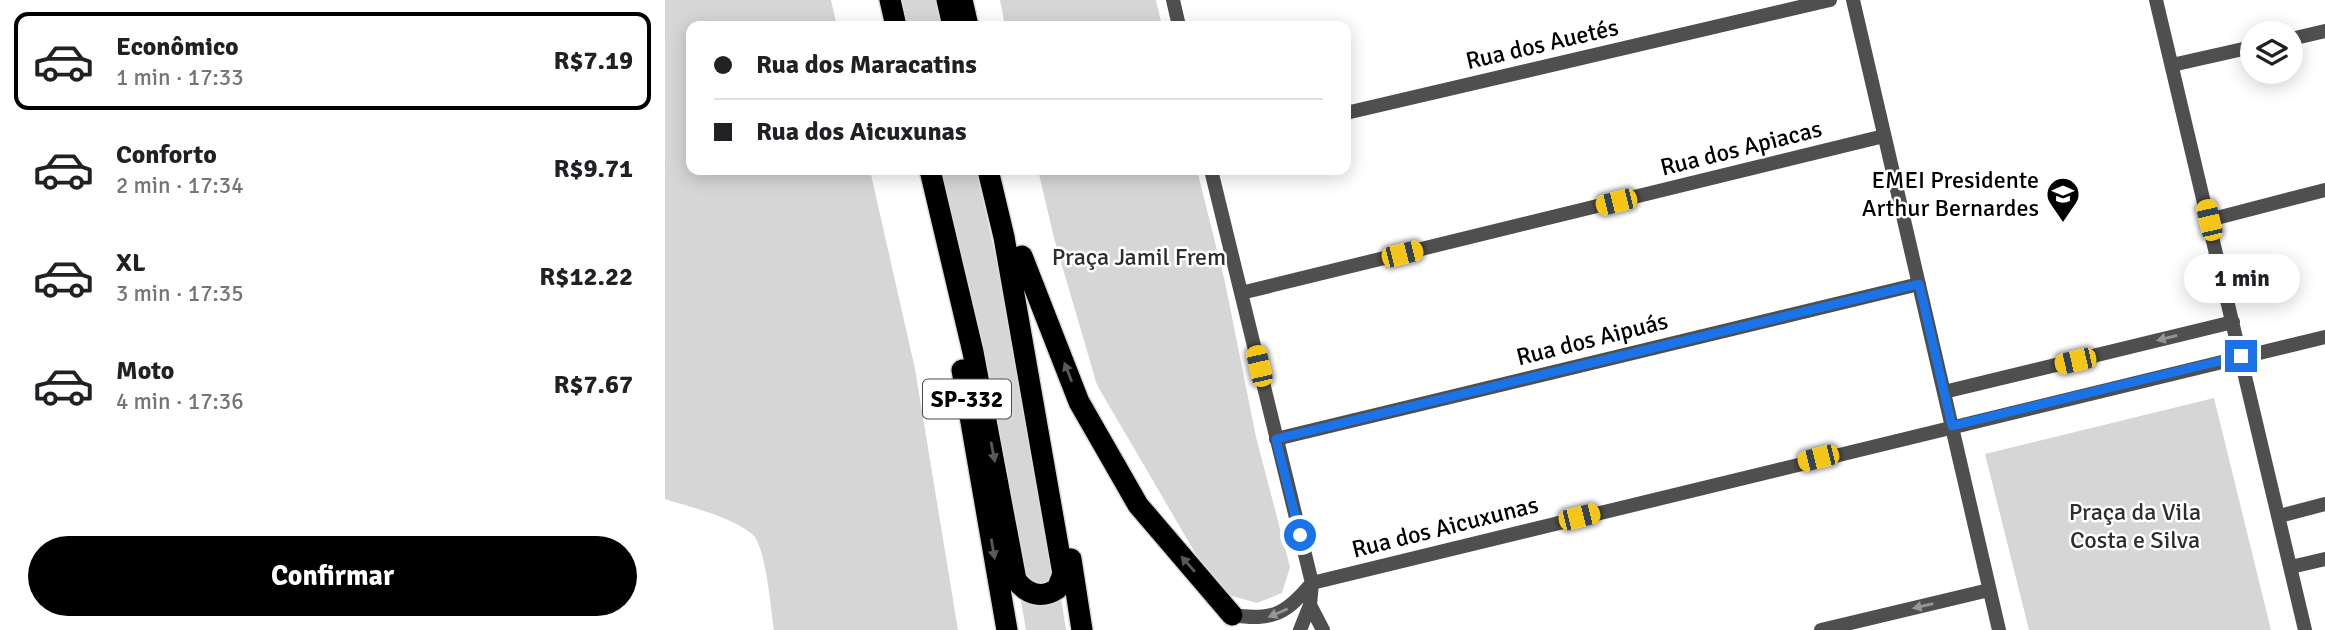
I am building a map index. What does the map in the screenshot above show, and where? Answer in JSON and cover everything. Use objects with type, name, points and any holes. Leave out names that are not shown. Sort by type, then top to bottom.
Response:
[{"type":"highway","points":[[880,0],[885,21]]},
{"type":"highway","points":[[890,0],[895,21]]},
{"type":"highway","points":[[947,0],[952,21]]},
{"type":"highway","points":[[962,0],[967,21]]},
{"type":"highway","name":"SP-332","points":[[920,175],[954,318],[1007,630]]},
{"type":"highway","points":[[931,175],[973,352],[1016,580],[1025,590],[1042,595],[1058,589],[1063,574],[1004,237],[989,175]]},
{"type":"highway","name":"SP-332","points":[[1003,175],[1022,256],[1082,630]]},
{"type":"highway","points":[[1022,256],[1079,402],[1138,505],[1238,623]]},
{"type":"street","name":"Rua dos Auetés","points":[[1351,112],[1830,0]]},
{"type":"street","points":[[1853,0],[1999,630]]},
{"type":"street","points":[[2156,0],[2305,630]]},
{"type":"street","points":[[1178,1],[1179,21]]},
{"type":"street","points":[[2303,37],[2325,32]]},
{"type":"street","points":[[2172,65],[2240,50]]},
{"type":"street","name":"Rua dos Apiacas","points":[[1241,293],[1884,136]]},
{"type":"street","points":[[1212,175],[1312,583],[1310,606],[1300,630]]},
{"type":"street","points":[[2209,220],[2325,190]]},
{"type":"street","name":"Rua dos Aipuás","points":[[1276,439],[1919,284]]},
{"type":"street","points":[[1944,393],[2233,322]]},
{"type":"street","name":"Rua dos Aicuxunas","points":[[1312,583],[2325,337]]},
{"type":"street","points":[[2279,516],[2325,504]]},
{"type":"street","points":[[2291,567],[2325,559]]},
{"type":"street","points":[[1238,623],[1278,615],[1294,605],[1312,583]]},
{"type":"street","points":[[1821,630],[1989,590]]},
{"type":"street","points":[[1310,606],[1323,630]]},
{"type":"green space","points":[[665,0],[831,0],[836,21],[686,21],[686,175],[871,175],[915,369],[958,630],[774,630],[764,564],[752,534],[722,517],[665,499]]},
{"type":"green space","points":[[897,0],[937,0],[942,21],[902,21]]},
{"type":"green space","points":[[1000,0],[1156,0],[1161,21],[1004,21]]},
{"type":"green space","points":[[937,175],[977,175],[1025,399],[1066,630],[1026,630],[978,351]]},
{"type":"green space","name":"Praça Jamil Frem","points":[[1039,175],[1198,175],[1225,282],[1256,437],[1290,567],[1282,593],[1257,603],[1218,592],[1097,385],[1054,238]]},
{"type":"green space","name":"Praça da Vila Costa e Silva","points":[[2214,398],[2271,630],[2029,630],[1985,454]]},
{"type":"place","name":"EMEI Presidente Arthur Bernardes","points":[[2063,224]]},
{"type":"route","points":[[1300,535],[1276,439],[1919,284],[1952,426],[2241,356]]}]
